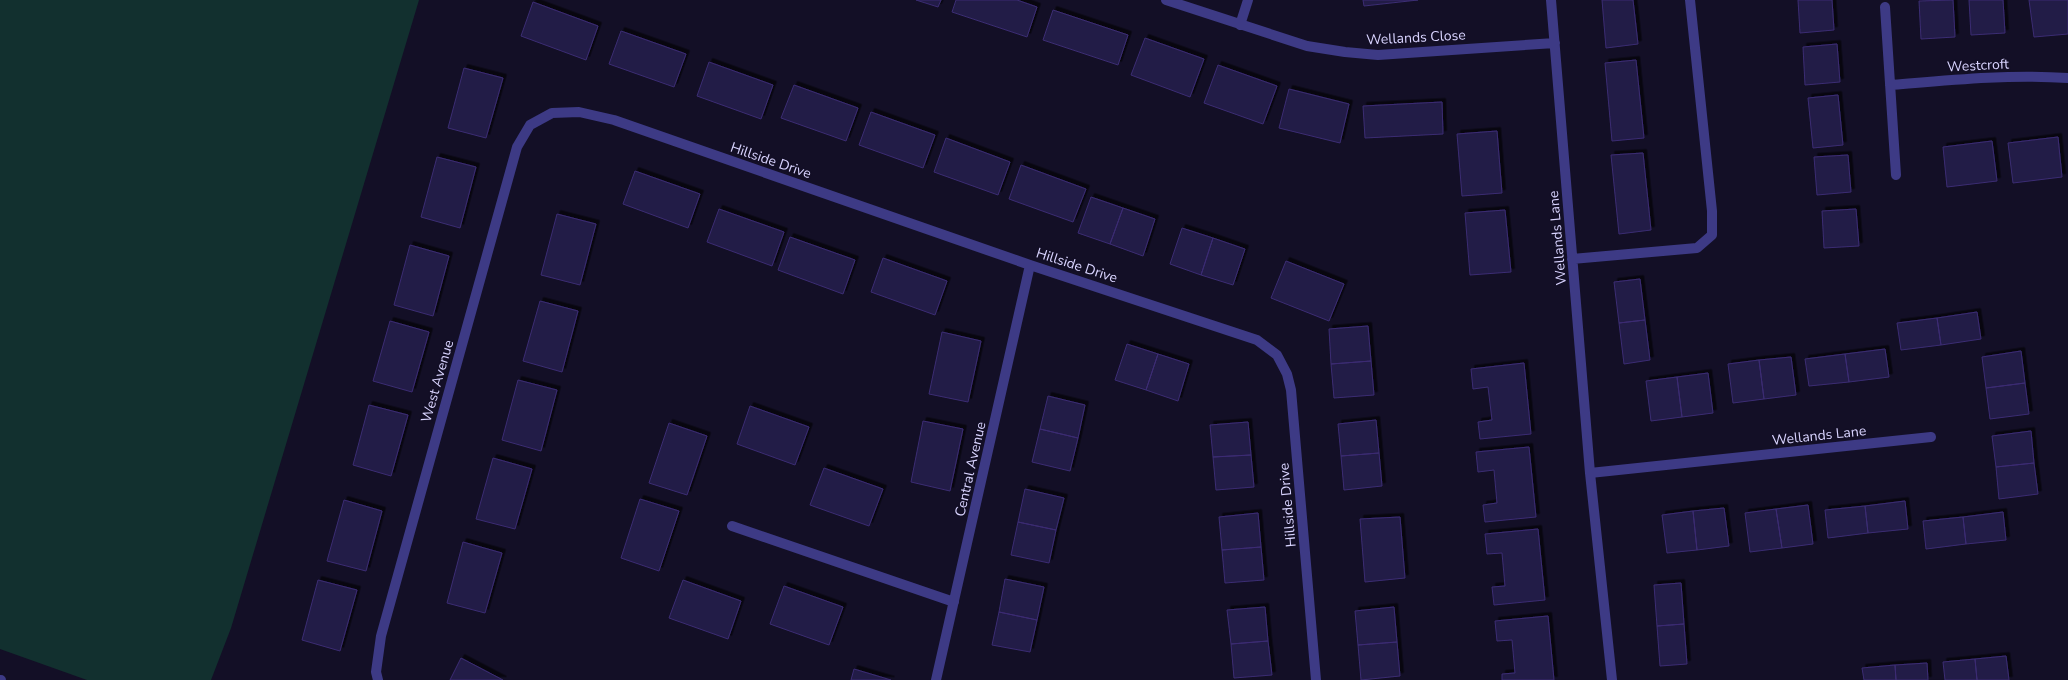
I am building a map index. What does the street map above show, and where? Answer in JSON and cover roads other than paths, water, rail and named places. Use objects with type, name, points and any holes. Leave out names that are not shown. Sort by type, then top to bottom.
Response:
[{"type":"street","name":"Wellands Close","points":[[1166,0],[1307,46],[1345,52],[1378,55],[1555,43]]},
{"type":"street","points":[[1240,25],[1248,0]]},
{"type":"street","name":"Wellands Lane","points":[[1551,0],[1590,474],[1612,680]]},
{"type":"street","points":[[1572,259],[1697,248],[1712,235],[1712,211],[1690,0]]},
{"type":"street","points":[[1885,7],[1896,176]]},
{"type":"street","name":"Westcroft","points":[[1890,85],[1982,78],[2035,76],[2068,78]]},
{"type":"street","name":"Hillside Drive","points":[[552,113],[579,112],[614,120],[1030,265],[1257,340],[1277,354],[1287,374],[1291,390],[1316,680]]},
{"type":"street","name":"West Avenue","points":[[377,676],[381,636],[517,147],[530,125],[552,113]]},
{"type":"street","name":"Central Avenue","points":[[936,680],[1030,265]]},
{"type":"street","name":"Wellands Lane","points":[[1590,474],[1931,437]]},
{"type":"street","points":[[732,526],[954,602]]}]
